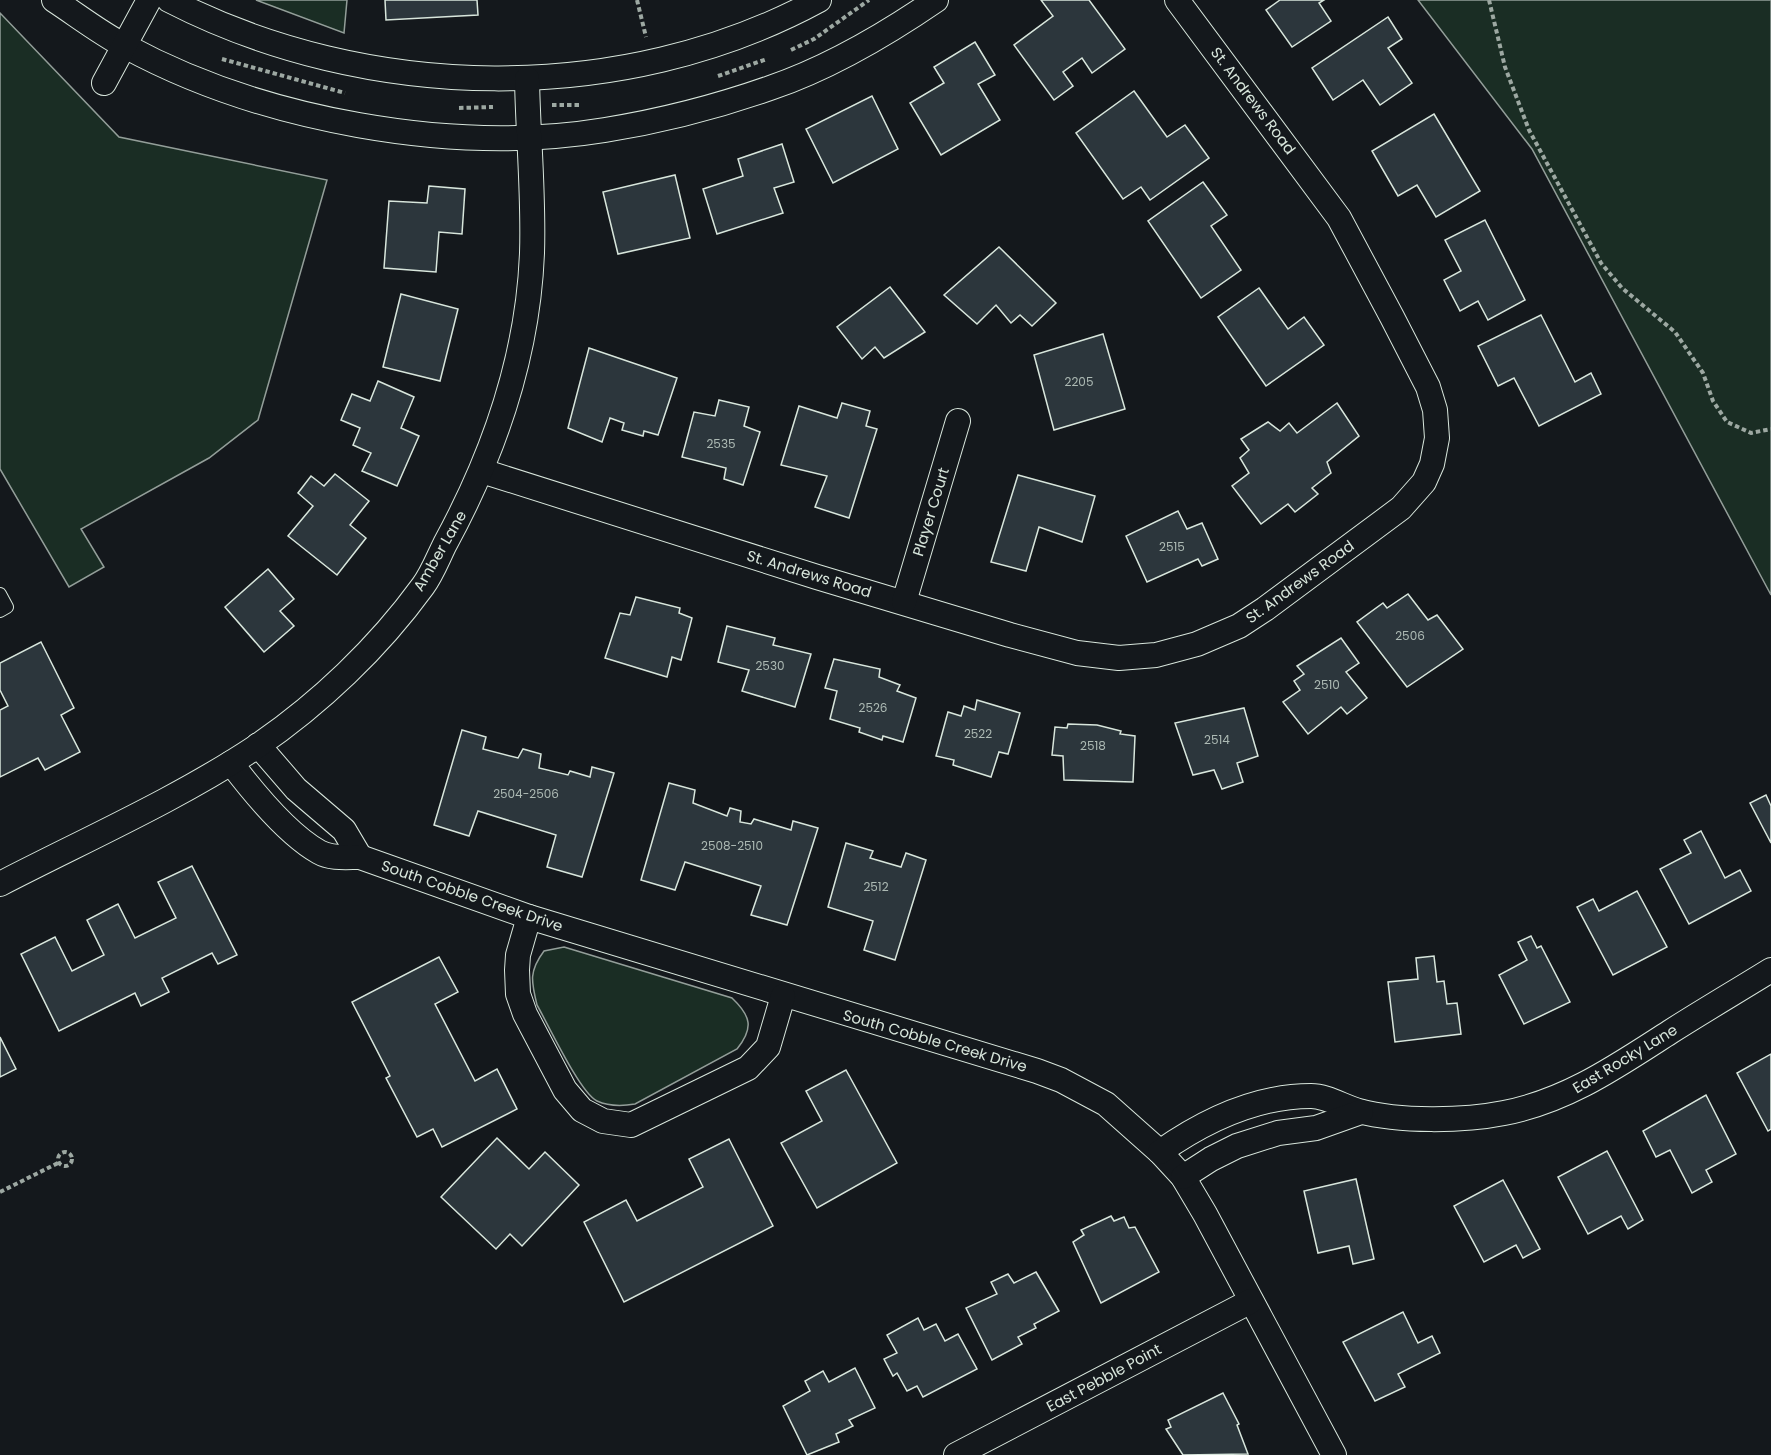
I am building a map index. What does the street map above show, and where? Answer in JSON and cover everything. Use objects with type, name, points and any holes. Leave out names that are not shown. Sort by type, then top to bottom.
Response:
[{"type":"street","points":[[54,0],[124,46],[195,79],[258,101],[340,122],[400,132],[529,136],[604,130],[677,116],[771,88],[831,62],[899,25],[936,0]]},
{"type":"street","points":[[104,83],[149,0]]},
{"type":"street","points":[[169,0],[203,18],[271,42],[339,61],[407,72],[527,79],[604,72],[651,61],[725,40],[793,14],[819,0]]},
{"type":"street","name":"St. Andrews Road","points":[[482,471],[1010,635],[1077,652],[1128,657],[1156,655],[1197,644],[1239,626],[1401,508],[1424,482],[1432,464],[1437,428],[1435,410],[1428,387],[1339,218],[1177,0]]},
{"type":"street","name":"Amber Lane","points":[[0,884],[231,763],[258,745],[337,682],[389,628],[424,584],[482,471],[510,392],[527,302],[532,254],[527,79]]},
{"type":"street","name":"Player Court","points":[[904,602],[958,422]]},
{"type":"street","points":[[258,745],[296,789],[344,830],[360,857]]},
{"type":"street","name":"South Cobble Creek Drive","points":[[231,763],[269,809],[320,853],[338,858],[360,857],[529,917],[1061,1080],[1106,1104],[1160,1152],[1183,1178],[1205,1214],[1334,1455]]},
{"type":"street","points":[[529,917],[517,970],[518,994],[525,1014],[565,1090],[582,1110],[603,1121],[631,1125],[748,1068],[768,1047],[783,996]]},
{"type":"street","name":"East Rocky Lane","points":[[1160,1152],[1187,1132],[1229,1113],[1291,1097],[1314,1096],[1361,1112],[1433,1119],[1466,1119],[1540,1104],[1604,1075],[1771,970]]},
{"type":"street","name":"East Rocky Lane","points":[[1183,1178],[1211,1159],[1238,1146],[1278,1134],[1316,1128],[1361,1112]]},
{"type":"street","name":"East Pebble Point","points":[[956,1455],[1251,1301]]},
{"type":"lane","points":[[0,594],[7,607],[0,611]]},
{"type":"path","points":[[637,0],[651,61]]},
{"type":"path","points":[[1489,0],[1504,67],[1529,130],[1601,263],[1622,288],[1674,332],[1703,373],[1713,401],[1726,422],[1751,433],[1771,429]]},
{"type":"path","points":[[0,1192],[58,1163]]},
{"type":"green space","points":[[256,0],[347,0],[344,33]]},
{"type":"green space","points":[[1418,0],[1771,0],[1771,595],[1532,149]]},
{"type":"green space","points":[[0,13],[119,137],[327,180],[258,420],[209,458],[81,529],[104,567],[69,587],[0,469]]},
{"type":"green space","points":[[564,947],[732,998],[743,1011],[748,1022],[746,1035],[737,1049],[635,1104],[616,1105],[597,1101],[573,1072],[537,1005],[535,997],[533,976],[539,958],[544,951]]},
{"type":"building","points":[[385,0],[477,0],[478,15],[386,20]]},
{"type":"building","points":[[1041,0],[1089,0],[1125,49],[1092,73],[1082,58],[1063,72],[1073,86],[1054,100],[1014,45],[1053,16]]},
{"type":"building","points":[[1280,0],[1324,0],[1319,3],[1331,21],[1292,47],[1266,10]]},
{"type":"building","points":[[1388,17],[1402,39],[1388,48],[1412,83],[1380,105],[1363,80],[1333,100],[1312,68]]},
{"type":"building","points":[[975,42],[995,75],[978,84],[1000,120],[941,155],[910,103],[944,83],[934,67]]},
{"type":"building","points":[[1134,91],[1167,137],[1185,125],[1209,158],[1150,200],[1141,187],[1123,199],[1076,133]]},
{"type":"building","points":[[872,96],[898,149],[833,183],[806,129]]},
{"type":"building","points":[[1434,114],[1480,191],[1436,217],[1417,185],[1398,196],[1372,151]]},
{"type":"building","points":[[782,144],[794,182],[774,188],[783,213],[717,234],[703,189],[743,176],[738,159]]},
{"type":"building","points":[[675,175],[690,238],[618,254],[603,192]]},
{"type":"building","points":[[1203,182],[1227,215],[1211,226],[1241,270],[1201,298],[1148,221]]},
{"type":"building","points":[[429,186],[465,189],[462,234],[439,232],[436,272],[384,268],[389,201],[427,203]]},
{"type":"building","points":[[1485,220],[1525,300],[1488,320],[1478,301],[1460,311],[1444,280],[1461,271],[1445,240]]},
{"type":"building","points":[[999,247],[1056,303],[1032,326],[1020,315],[1011,323],[996,305],[977,324],[944,295]]},
{"type":"building","points":[[890,287],[925,332],[884,358],[875,347],[862,359],[837,327]]},
{"type":"building","points":[[1259,288],[1288,329],[1304,317],[1324,345],[1266,386],[1218,317]]},
{"type":"building","points":[[401,294],[458,309],[440,381],[383,367]]},
{"type":"building","points":[[1541,315],[1575,382],[1591,373],[1601,394],[1539,426],[1514,378],[1498,386],[1478,346]]},
{"type":"building","points":[[1103,334],[1125,409],[1054,430],[1034,355]]},
{"type":"building","points":[[589,348],[677,378],[658,435],[644,431],[643,436],[622,430],[624,423],[610,418],[602,442],[568,428]]},
{"type":"building","points":[[378,381],[414,397],[401,428],[419,436],[397,486],[362,471],[371,453],[353,445],[360,428],[341,420],[352,394],[370,401]]},
{"type":"building","points":[[719,400],[749,407],[744,426],[760,432],[743,485],[724,479],[726,468],[682,457],[694,412],[715,416]]},
{"type":"building","points":[[842,403],[870,411],[866,426],[877,429],[849,518],[815,507],[827,476],[781,465],[799,406],[837,418]]},
{"type":"building","points":[[1337,403],[1359,436],[1327,462],[1331,473],[1312,488],[1318,494],[1295,512],[1288,504],[1261,524],[1232,486],[1249,473],[1240,458],[1249,450],[1241,439],[1268,422],[1280,431],[1289,423],[1297,433]]},
{"type":"building","points":[[335,474],[369,501],[350,525],[366,538],[337,575],[288,536],[313,506],[298,493],[311,476],[324,486]]},
{"type":"building","points":[[1018,475],[1095,496],[1082,542],[1039,527],[1026,571],[991,562]]},
{"type":"building","points":[[1178,511],[1187,529],[1202,523],[1218,559],[1202,566],[1198,559],[1147,582],[1126,536]]},
{"type":"building","points":[[268,569],[294,599],[280,611],[294,626],[264,652],[225,607]]},
{"type":"building","points":[[1408,594],[1428,620],[1437,615],[1463,649],[1407,687],[1357,622],[1383,603],[1387,608]]},
{"type":"building","points":[[636,597],[680,608],[679,613],[692,618],[681,660],[672,657],[667,677],[605,658],[620,613],[630,615]]},
{"type":"building","points":[[727,626],[775,638],[773,645],[811,654],[795,707],[742,691],[749,670],[718,662]]},
{"type":"building","points":[[1341,638],[1359,663],[1346,672],[1367,698],[1347,714],[1341,707],[1308,734],[1283,702],[1300,690],[1294,681],[1304,674],[1297,666]]},
{"type":"building","points":[[41,642],[74,708],[61,715],[80,752],[45,770],[38,758],[0,777],[0,710],[8,706],[0,690],[0,663]]},
{"type":"building","points":[[834,659],[880,669],[879,677],[900,685],[897,691],[916,698],[903,742],[883,736],[882,740],[859,732],[860,728],[830,719],[837,691],[825,688]]},
{"type":"building","points":[[977,700],[1020,713],[1008,754],[999,752],[991,777],[953,765],[954,760],[936,756],[948,712],[961,716],[964,706],[975,710]]},
{"type":"building","points":[[1244,708],[1258,756],[1237,763],[1243,782],[1222,789],[1214,770],[1193,775],[1175,723]]},
{"type":"building","points":[[1068,724],[1097,725],[1121,731],[1120,734],[1135,736],[1133,782],[1064,780],[1063,756],[1052,755],[1055,727],[1067,728]]},
{"type":"building","points":[[462,730],[486,737],[483,749],[518,758],[523,749],[541,754],[539,768],[568,775],[570,771],[590,777],[592,767],[614,773],[582,877],[547,867],[556,835],[478,811],[469,836],[434,825]]},
{"type":"building","points":[[669,783],[695,790],[693,803],[727,816],[730,808],[741,811],[740,822],[751,824],[754,819],[791,830],[793,821],[818,828],[787,925],[751,915],[761,886],[685,862],[675,890],[641,880]]},
{"type":"building","points":[[1766,795],[1771,806],[1771,843],[1750,803]]},
{"type":"building","points":[[1701,831],[1725,878],[1740,870],[1751,891],[1689,924],[1660,869],[1691,853],[1684,840]]},
{"type":"building","points":[[846,843],[873,851],[870,858],[901,867],[906,853],[926,860],[895,960],[864,950],[873,921],[828,907]]},
{"type":"building","points":[[192,866],[237,955],[218,964],[212,953],[162,978],[169,992],[141,1006],[135,993],[59,1031],[21,954],[55,937],[72,971],[104,955],[87,920],[118,904],[135,938],[176,918],[158,882]]},
{"type":"building","points":[[1637,891],[1667,947],[1613,975],[1577,907],[1593,899],[1599,911]]},
{"type":"building","points":[[1531,936],[1537,948],[1541,946],[1570,1002],[1524,1024],[1499,975],[1527,960],[1518,942]]},
{"type":"building","points":[[1434,956],[1437,982],[1444,981],[1447,1004],[1457,1003],[1461,1034],[1395,1042],[1388,982],[1418,979],[1416,958]]},
{"type":"building","points":[[439,957],[458,992],[435,1004],[475,1081],[497,1069],[517,1109],[442,1147],[433,1129],[417,1137],[386,1078],[390,1076],[352,1002]]},
{"type":"building","points":[[0,1037],[16,1069],[0,1077]]},
{"type":"building","points":[[1771,1054],[1771,1129],[1768,1131],[1737,1073]]},
{"type":"building","points":[[846,1070],[897,1163],[817,1208],[781,1143],[822,1121],[806,1091]]},
{"type":"building","points":[[1706,1095],[1736,1154],[1706,1170],[1712,1182],[1692,1193],[1670,1150],[1656,1157],[1643,1131]]},
{"type":"building","points":[[497,1138],[529,1169],[545,1152],[579,1185],[522,1246],[510,1234],[496,1249],[441,1197]]},
{"type":"building","points":[[729,1139],[773,1226],[624,1302],[584,1222],[626,1200],[637,1221],[703,1187],[689,1159]]},
{"type":"building","points":[[1607,1151],[1643,1220],[1628,1229],[1621,1216],[1588,1234],[1558,1177]]},
{"type":"building","points":[[1356,1179],[1374,1259],[1353,1264],[1349,1246],[1318,1253],[1304,1191]]},
{"type":"building","points":[[1503,1180],[1540,1249],[1523,1258],[1516,1245],[1484,1262],[1454,1206]]},
{"type":"building","points":[[1111,1216],[1114,1221],[1124,1217],[1129,1228],[1135,1227],[1159,1272],[1101,1303],[1073,1242],[1084,1235],[1081,1230]]},
{"type":"building","points":[[1036,1272],[1059,1311],[1034,1324],[1036,1328],[1018,1337],[1022,1344],[992,1360],[966,1308],[997,1294],[991,1282],[1008,1274],[1014,1283]]},
{"type":"building","points":[[1403,1312],[1418,1343],[1432,1336],[1440,1353],[1398,1374],[1405,1387],[1375,1401],[1343,1342]]},
{"type":"building","points":[[918,1318],[924,1330],[936,1324],[945,1341],[958,1334],[977,1369],[923,1397],[917,1386],[907,1391],[897,1373],[893,1376],[884,1359],[897,1353],[887,1335]]},
{"type":"building","points":[[855,1368],[875,1408],[849,1420],[853,1426],[836,1434],[839,1442],[807,1455],[783,1406],[810,1391],[805,1381],[823,1371],[829,1382]]},
{"type":"building","points":[[1223,1393],[1239,1424],[1237,1425],[1248,1454],[1183,1455],[1166,1429],[1171,1427],[1168,1420]]}]
